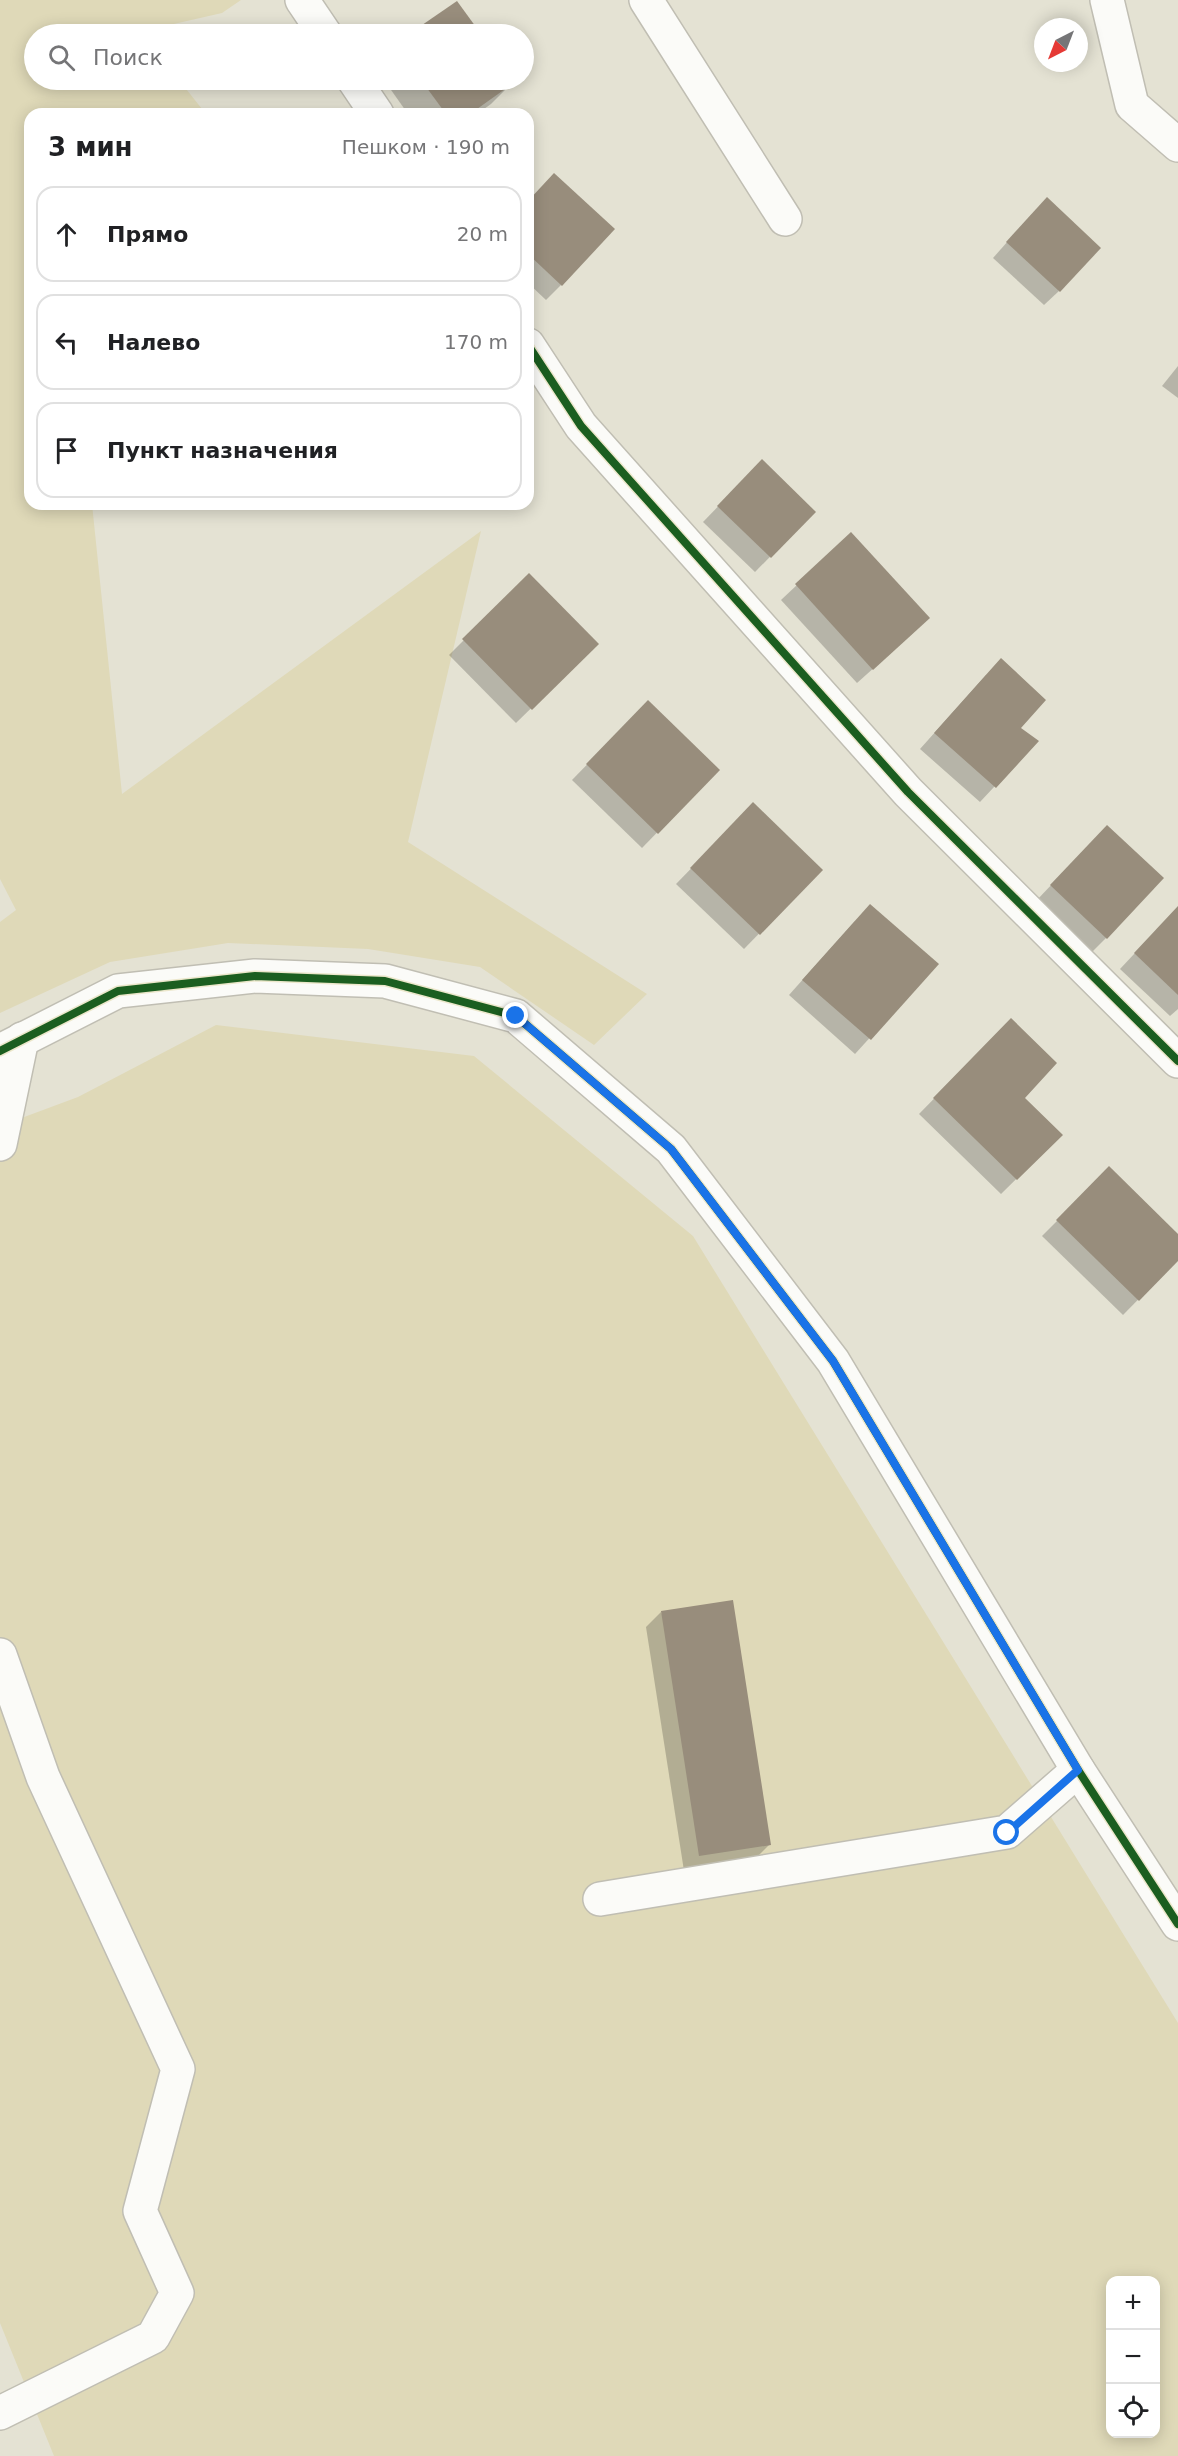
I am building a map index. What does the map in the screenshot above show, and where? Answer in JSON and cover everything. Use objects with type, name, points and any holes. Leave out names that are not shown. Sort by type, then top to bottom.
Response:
[{"type":"street","points":[[302,0],[318,24]]},
{"type":"street","points":[[646,0],[786,219]]},
{"type":"street","points":[[1107,0],[1132,105],[1178,145]]},
{"type":"street","points":[[361,90],[373,108]]},
{"type":"street","points":[[534,354],[582,426],[908,792],[1178,1061]]},
{"type":"street","points":[[0,1144],[11,1045],[118,991],[255,976],[385,981],[516,1016],[671,1149],[833,1361],[1078,1770],[1178,1924]]},
{"type":"street","points":[[0,1655],[43,1778],[178,2069],[140,2211],[177,2293],[153,2337],[0,2413]]},
{"type":"street","points":[[600,1899],[1007,1833],[1078,1770]]},
{"type":"shaded area","points":[[0,0],[241,0],[222,13],[174,24],[24,24],[24,90],[187,90],[201,108],[24,108],[24,510],[93,510],[122,794],[481,531],[408,842],[647,994],[594,1045],[480,967],[368,949],[228,943],[110,962],[0,1013],[0,922],[16,910],[0,879]]},
{"type":"shaded area","points":[[216,1025],[474,1056],[693,1236],[1178,2023],[1178,2456],[54,2456],[0,2323],[0,1126],[78,1097]]},
{"type":"building","points":[[457,1],[474,24],[424,24]]},
{"type":"building","points":[[428,90],[504,90],[478,108],[442,108]]},
{"type":"building","points":[[554,173],[615,229],[562,286],[534,260],[534,195]]},
{"type":"building","points":[[1047,197],[1101,248],[1060,292],[1006,242]]},
{"type":"building","points":[[762,459],[816,512],[771,558],[717,506]]},
{"type":"building","points":[[851,532],[930,618],[873,670],[795,584]]},
{"type":"building","points":[[529,573],[599,644],[532,710],[462,639]]},
{"type":"building","points":[[1001,658],[1046,700],[1021,728],[1039,741],[996,788],[934,733]]},
{"type":"building","points":[[648,700],[720,770],[658,834],[586,764]]},
{"type":"building","points":[[753,802],[823,870],[760,935],[690,868]]},
{"type":"building","points":[[1107,825],[1164,878],[1107,939],[1050,885]]},
{"type":"building","points":[[870,904],[939,964],[871,1040],[802,980]]},
{"type":"building","points":[[1178,906],[1178,995],[1134,953]]},
{"type":"building","points":[[1011,1018],[1057,1063],[1025,1098],[1063,1135],[1017,1180],[933,1098]]},
{"type":"building","points":[[1109,1166],[1178,1234],[1178,1261],[1139,1301],[1056,1220]]},
{"type":"building","points":[[733,1600],[771,1845],[699,1856],[661,1611]]},
{"type":"cycle path","points":[[534,354],[581,426],[908,792],[1178,1061]]},
{"type":"cycle path","points":[[0,1051],[118,991],[255,976],[385,981],[516,1016],[671,1149],[833,1361],[1078,1770],[1178,1924]]},
{"type":"route","points":[[516,1016],[671,1149],[833,1361],[1078,1770],[1007,1833]]}]
